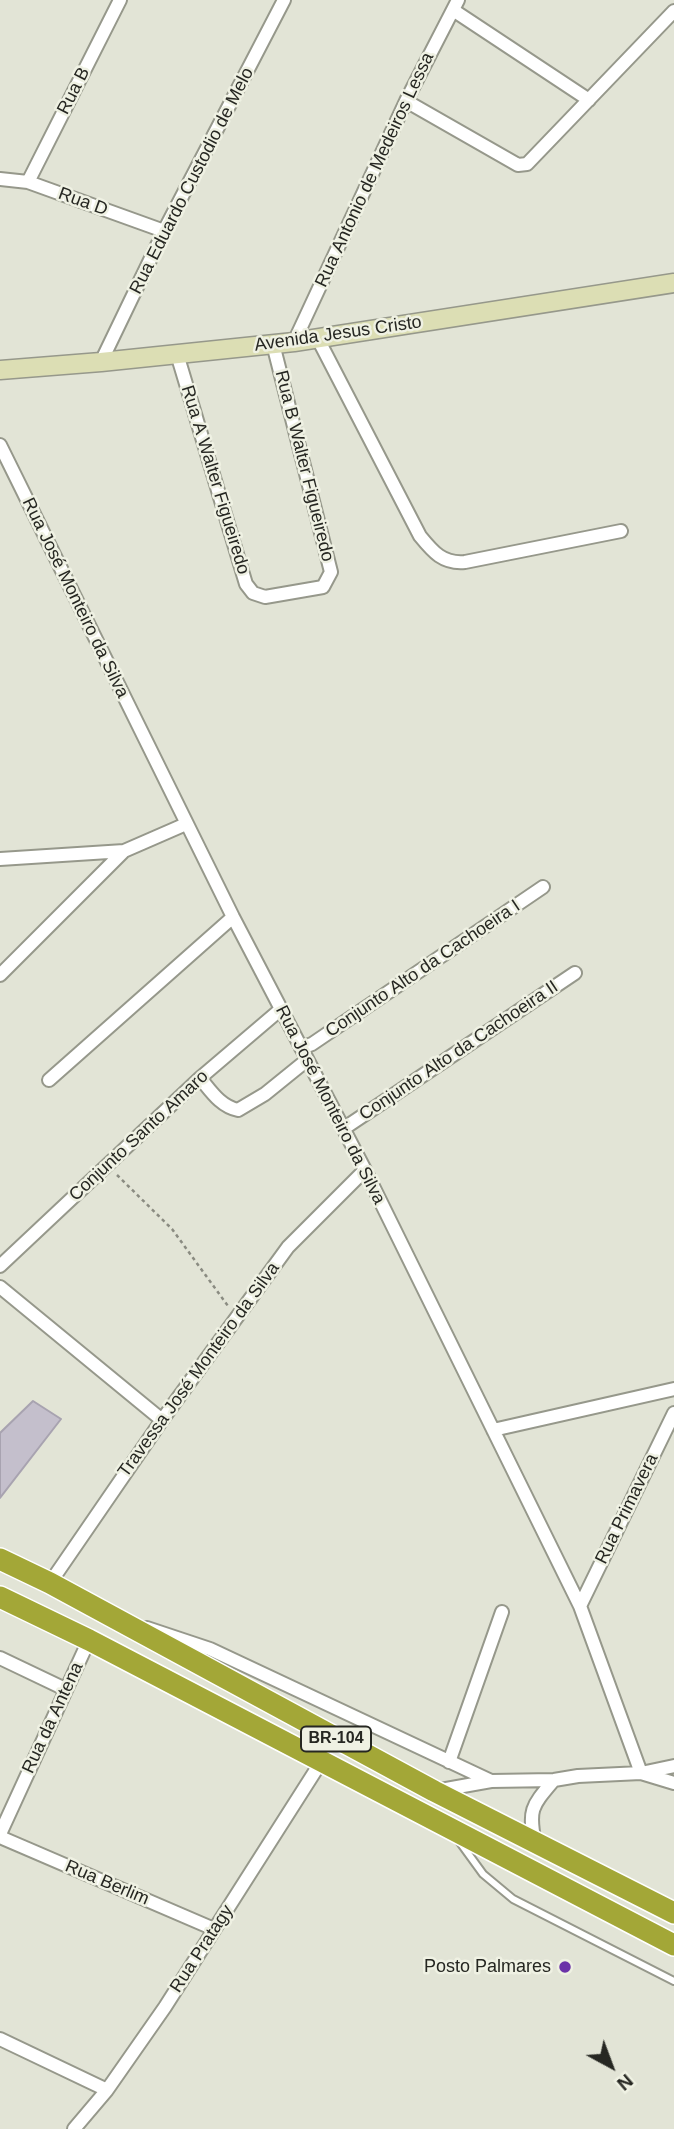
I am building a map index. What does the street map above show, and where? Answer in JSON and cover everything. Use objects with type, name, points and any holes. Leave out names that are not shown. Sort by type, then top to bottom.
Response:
[{"type":"highway","name":"BR-104","points":[[0,1559],[50,1583],[434,1791],[674,1913]]},
{"type":"highway","name":"BR-104","points":[[0,1597],[89,1640],[674,1945]]},
{"type":"main road","name":"Avenida Jesus Cristo","points":[[0,370],[318,339],[673,285]]},
{"type":"street","name":"Rua B","points":[[28,182],[120,0]]},
{"type":"street","name":"Rua Eduardo Custodio de Melo","points":[[101,362],[164,232],[284,0]]},
{"type":"street","points":[[456,5],[589,100]]},
{"type":"street","name":"Rua Antonio de Medeiros Lessa","points":[[294,342],[406,101],[456,5]]},
{"type":"street","points":[[406,101],[517,164],[531,161],[674,11]]},
{"type":"street","name":"Rua D","points":[[0,179],[28,182],[164,232]]},
{"type":"street","points":[[318,339],[420,536],[438,556],[453,563],[465,562],[621,531]]},
{"type":"street","name":"Rua B Walter Figueiredo","points":[[265,597],[323,587],[331,572],[273,344]]},
{"type":"street","name":"Rua A Walter Figueiredo","points":[[177,354],[246,584],[253,593],[265,597]]},
{"type":"street","name":"Rua José Monteiro da Silva","points":[[0,444],[233,917],[365,1170],[580,1606],[641,1773]]},
{"type":"street","points":[[0,859],[124,851],[187,824]]},
{"type":"street","points":[[0,975],[124,851]]},
{"type":"street","name":"Conjunto Alto da Cachoeira I","points":[[301,1048],[324,1036],[543,887]]},
{"type":"street","points":[[49,1080],[233,917]]},
{"type":"street","name":"Conjunto Alto da Cachoeira II","points":[[343,1129],[575,973]]},
{"type":"street","name":"Conjunto Santo Amaro","points":[[0,1266],[200,1078],[281,1009]]},
{"type":"street","points":[[200,1078],[228,1108],[238,1110],[265,1094],[307,1060]]},
{"type":"street","name":"Travessa José Monteiro da Silva","points":[[50,1583],[162,1420],[288,1247],[365,1170]]},
{"type":"street","points":[[0,1287],[162,1420]]},
{"type":"street","points":[[493,1430],[674,1389]]},
{"type":"street","name":"Rua Primavera","points":[[580,1606],[674,1413]]},
{"type":"street","points":[[449,1762],[502,1612]]},
{"type":"street","points":[[129,1626],[166,1633],[210,1648],[491,1781]]},
{"type":"street","name":"Rua da Antena","points":[[0,1835],[89,1640]]},
{"type":"street","points":[[0,1658],[65,1689]]},
{"type":"street","name":"Rua Pratagy","points":[[77,2128],[165,2007],[321,1762]]},
{"type":"street","points":[[434,1791],[491,1781],[554,1780],[641,1773],[674,1766]]},
{"type":"street","points":[[641,1773],[674,1783]]},
{"type":"street","points":[[536,1843],[531,1820],[533,1809],[554,1780]]},
{"type":"street","name":"Rua Berlim","points":[[0,1835],[214,1929]]},
{"type":"street","points":[[0,2039],[107,2090]]},
{"type":"lane","points":[[450,1828],[483,1874],[513,1899],[674,1981]]},
{"type":"path","points":[[108,1165],[172,1229],[236,1317]]},
{"type":"building","points":[[33,1401],[61,1419],[0,1498],[0,1433]]},
{"type":"place","name":"Posto Palmares","points":[[565,1967]]}]
